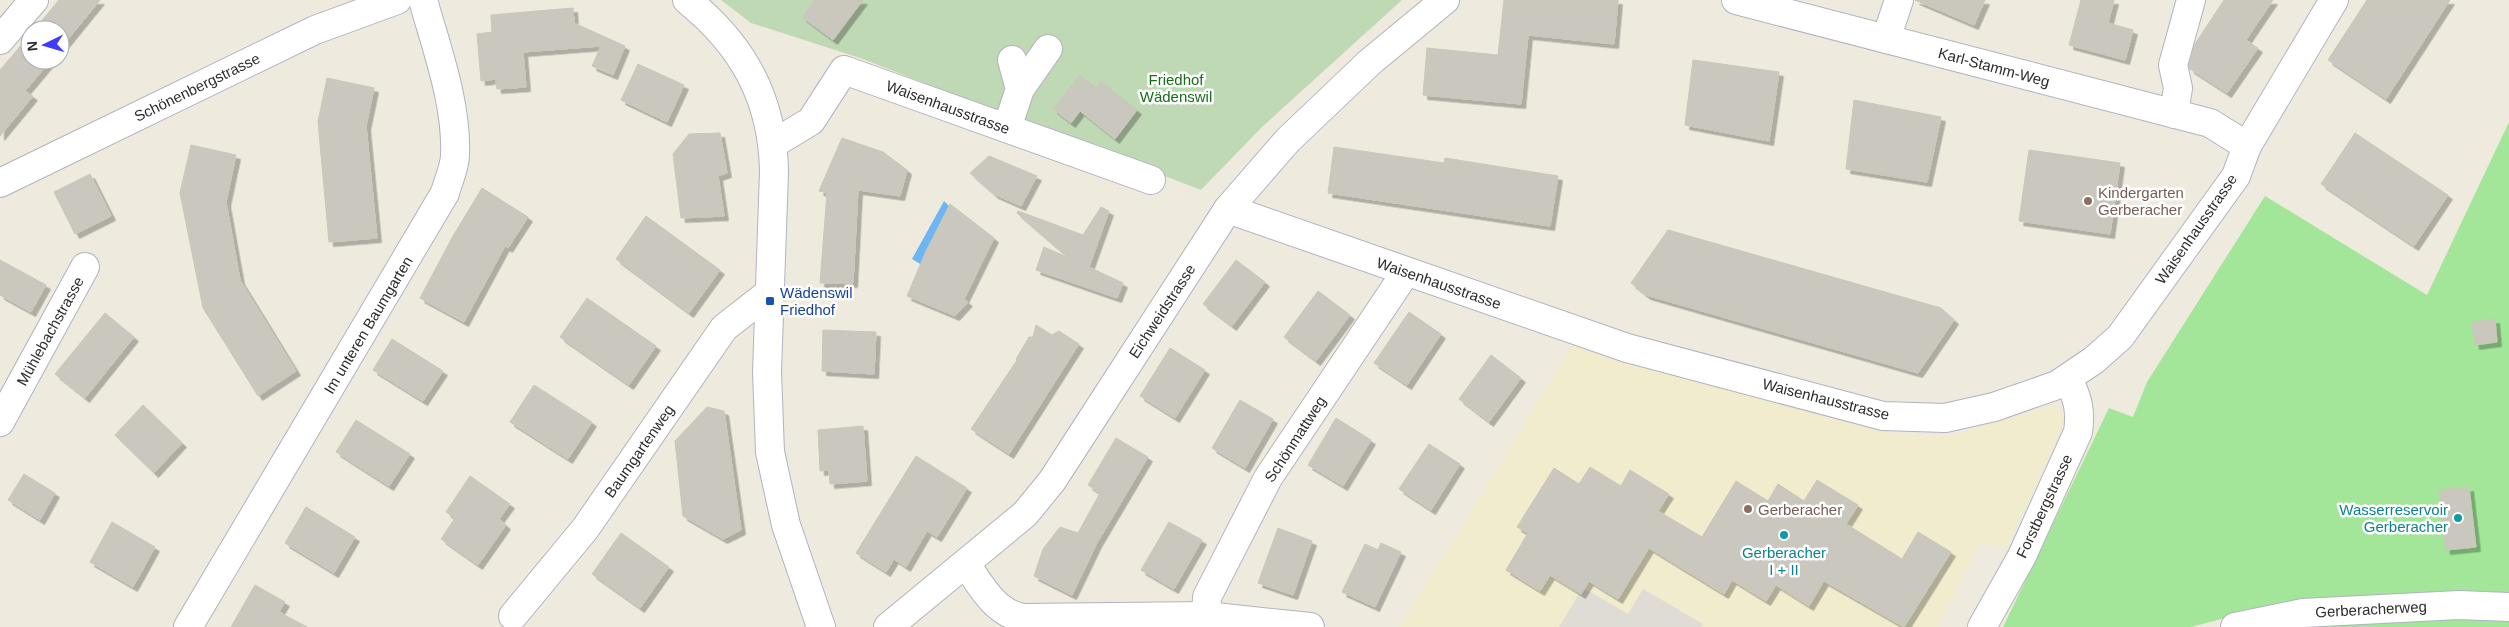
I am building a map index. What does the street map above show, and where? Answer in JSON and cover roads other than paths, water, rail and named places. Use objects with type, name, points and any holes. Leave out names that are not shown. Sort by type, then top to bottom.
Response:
[{"type":"street","points":[[0,40],[34,0]]},
{"type":"street","name":"Schönenbergstrasse","points":[[0,183],[365,5],[397,0]]},
{"type":"street","name":"Im unteren Baumgarten","points":[[188,627],[445,193],[455,157],[454,122],[440,58],[423,0]]},
{"type":"street","points":[[687,0],[723,31],[749,69],[768,115],[773,144],[774,172],[767,372],[770,452],[786,525],[820,627]]},
{"type":"street","name":"Eichweidstrasse","points":[[888,627],[1025,514],[1052,481],[1228,209],[1288,140],[1370,62],[1445,0]]},
{"type":"street","name":"Karl-Stamm-Weg","points":[[1736,0],[2210,124],[2247,146]]},
{"type":"street","points":[[1886,39],[1900,0]]},
{"type":"street","points":[[2174,114],[2178,88],[2173,65],[2191,0]]},
{"type":"street","name":"Waisenhausstrasse","points":[[1228,209],[1627,348],[1883,416],[1945,418],[1994,407],[2068,379],[2120,337],[2236,176],[2247,146],[2334,0]]},
{"type":"street","points":[[1007,128],[1020,89],[1048,49]]},
{"type":"street","points":[[1012,60],[1020,89]]},
{"type":"street","name":"Waisenhausstrasse","points":[[773,144],[811,121],[844,70],[1152,180]]},
{"type":"street","name":"Mühlebachstrasse","points":[[0,422],[85,267]]},
{"type":"street","name":"Schönmattweg","points":[[1206,616],[1208,597],[1268,478],[1406,272]]},
{"type":"street","name":"Baumgartenweg","points":[[514,616],[585,529],[724,328],[770,292]]},
{"type":"street","name":"Forstbergstrasse","points":[[1982,627],[2022,556],[2078,432],[2081,414],[2077,396],[2068,379]]},
{"type":"street","points":[[966,564],[992,600],[1012,616],[1023,618],[1169,621],[1206,616],[1310,627]]},
{"type":"street","name":"Gerberacherweg","points":[[2235,627],[2303,613],[2459,605],[2509,607]]},
{"type":"water","points":[[944,201],[953,210],[922,265],[912,259]]},
{"type":"place","name":"Kindergarten Gerberacher","points":[[2088,201]]},
{"type":"place","name":"Wädenswil Friedhof","points":[[770,301]]},
{"type":"place","name":"Gerberacher","points":[[1748,509]]},
{"type":"place","name":"Wasserreservoir Gerberacher","points":[[2458,518]]},
{"type":"place","name":"Gerberacher I + II","points":[[1784,535]]},
{"type":"park label","name":"Friedhof Wädenswil","points":[[1176,88]]}]
